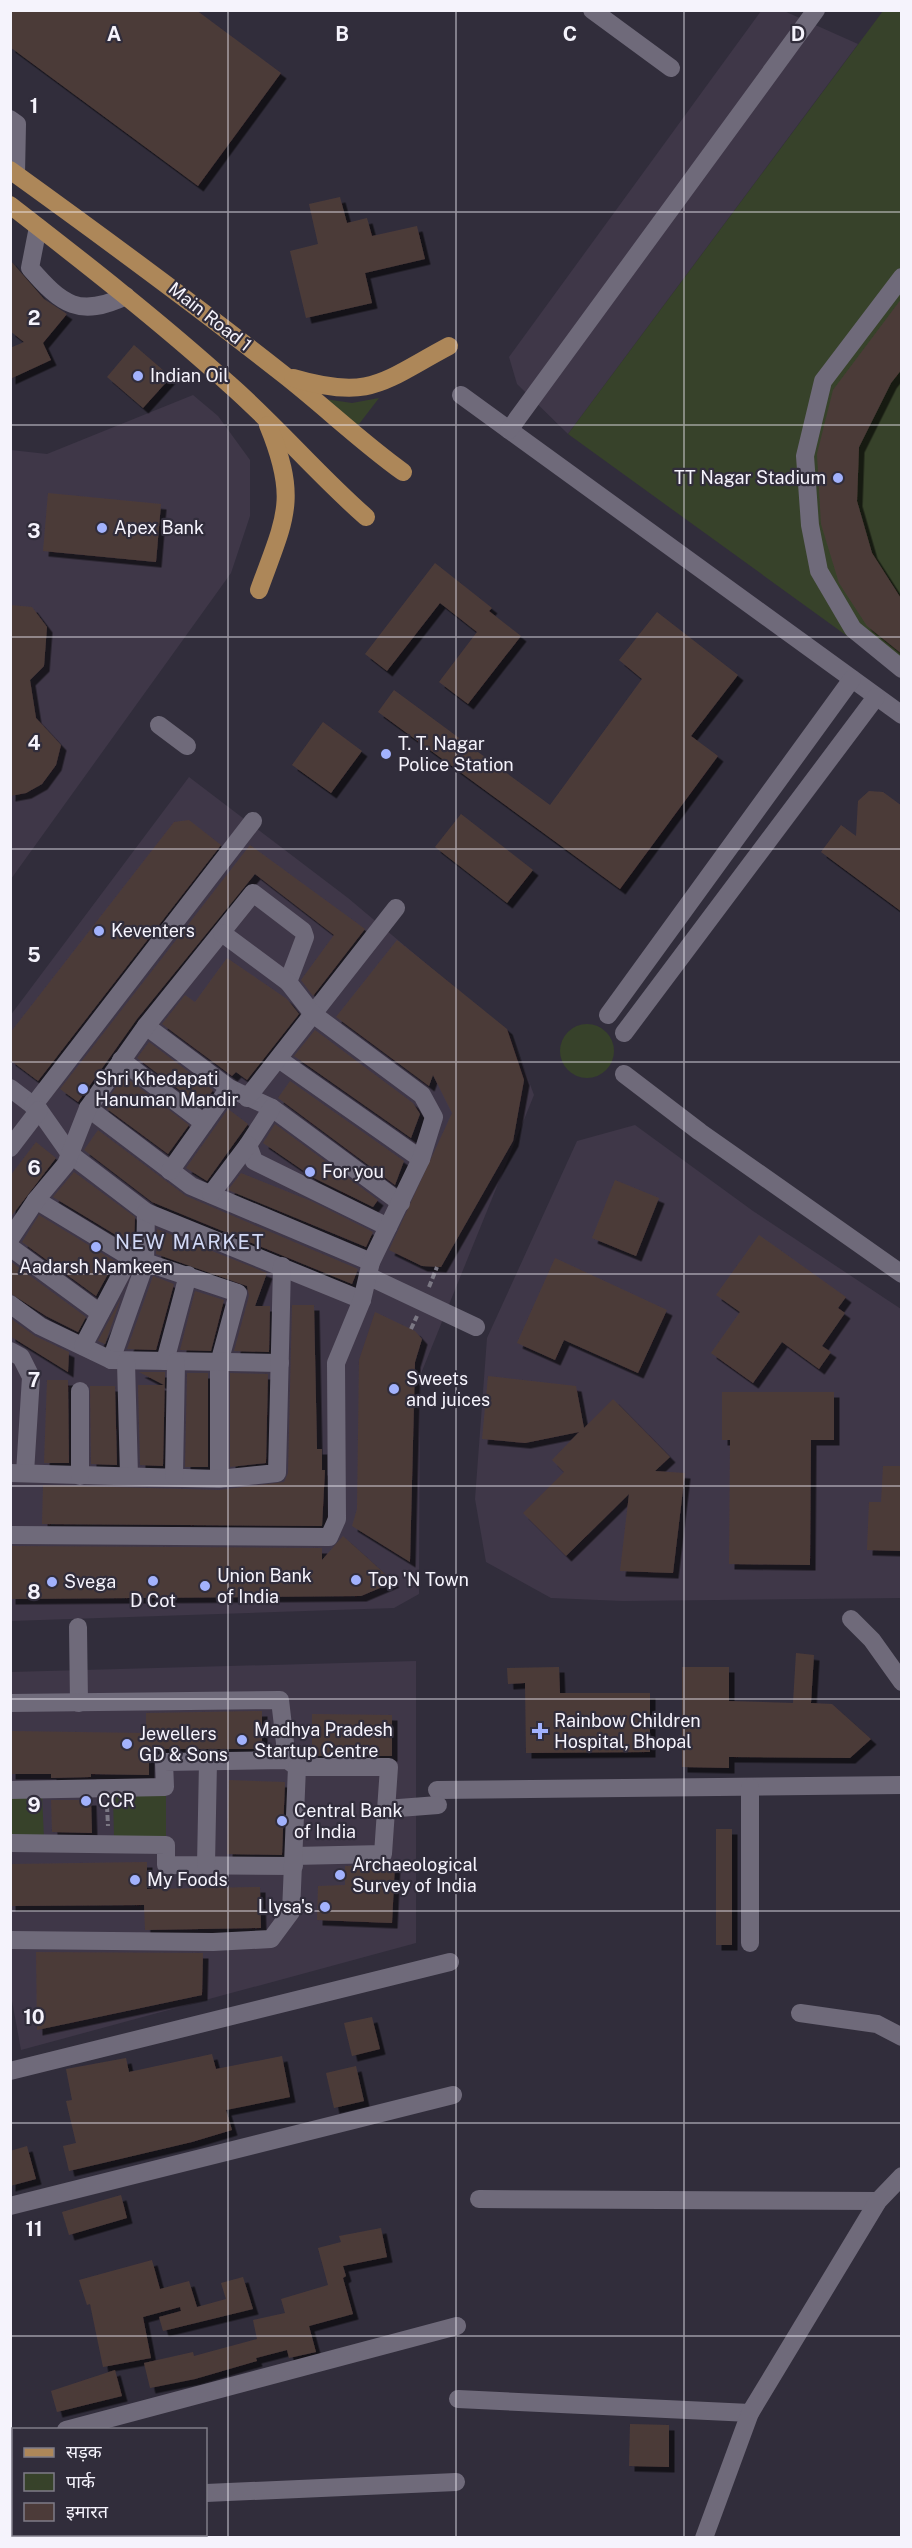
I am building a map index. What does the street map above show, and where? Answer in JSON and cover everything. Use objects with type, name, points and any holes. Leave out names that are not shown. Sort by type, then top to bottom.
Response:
[{"type":"main road","name":"Main Road 1","points":[[13,172],[132,257],[286,376],[365,444],[403,472]]},
{"type":"main road","name":"Main Road 1","points":[[10,205],[126,296],[264,416],[332,488],[366,517]]},
{"type":"main road","points":[[286,376],[327,388],[353,390],[377,385],[449,346]]},
{"type":"main road","points":[[259,590],[285,519],[287,496],[284,468],[264,416]]},
{"type":"street","points":[[592,10],[671,68]]},
{"type":"street","points":[[509,430],[816,10]]},
{"type":"street","points":[[10,119],[17,124],[13,172]]},
{"type":"street","points":[[39,227],[30,268],[71,304],[82,309],[98,307],[126,296]]},
{"type":"street","points":[[902,277],[823,381],[806,456],[810,525],[819,571],[853,629],[902,669]]},
{"type":"street","points":[[461,394],[902,715]]},
{"type":"street","points":[[608,1015],[852,679]]},
{"type":"street","points":[[624,1033],[876,697]]},
{"type":"street","points":[[159,725],[187,746]]},
{"type":"street","points":[[10,1148],[36,1108],[253,821]]},
{"type":"street","points":[[10,1239],[36,1200],[66,1164],[88,1108],[146,1026],[254,893],[303,931],[305,937],[288,982]]},
{"type":"street","points":[[247,1098],[280,1060],[396,908]]},
{"type":"street","points":[[10,1535],[329,1537],[337,1519],[336,1363],[362,1300],[370,1269],[422,1159],[434,1117],[422,1095],[314,1014],[288,982],[222,933]]},
{"type":"street","points":[[146,1026],[228,1088],[272,1108],[401,1203]]},
{"type":"street","points":[[122,1060],[204,1123]]},
{"type":"street","points":[[280,1060],[422,1159]]},
{"type":"street","points":[[624,1074],[700,1132],[902,1274]]},
{"type":"street","points":[[10,1088],[36,1108],[70,1154],[131,1204],[362,1300]]},
{"type":"street","points":[[170,1171],[228,1088]]},
{"type":"street","points":[[88,1108],[191,1186],[370,1269],[477,1327]]},
{"type":"street","points":[[211,1194],[248,1146],[272,1108]]},
{"type":"street","points":[[248,1146],[254,1161],[388,1227]]},
{"type":"street","points":[[36,1200],[137,1260],[238,1293],[219,1364],[219,1479]]},
{"type":"street","points":[[129,1476],[118,1361],[146,1212]]},
{"type":"street","points":[[10,1247],[100,1313]]},
{"type":"street","points":[[83,1346],[100,1313],[137,1260]]},
{"type":"street","points":[[10,1352],[21,1357],[31,1377],[18,1473],[219,1479],[277,1473],[282,1266]]},
{"type":"street","points":[[174,1476],[171,1361],[188,1275]]},
{"type":"street","points":[[10,1304],[40,1326],[118,1361],[280,1363]]},
{"type":"street","points":[[80,1391],[80,1476]]},
{"type":"street","points":[[851,1619],[872,1640],[902,1682]]},
{"type":"street","points":[[78,1627],[79,1703]]},
{"type":"street","points":[[10,1703],[280,1700],[292,1764],[294,1861],[291,1912],[271,1939],[213,1942],[10,1940]]},
{"type":"street","points":[[10,1790],[165,1787],[164,1762],[389,1767],[383,1854],[294,1861],[166,1865],[166,1845],[10,1844]]},
{"type":"street","points":[[206,1865],[208,1762]]},
{"type":"street","points":[[386,1809],[437,1797],[750,1787],[902,1785]]},
{"type":"street","points":[[750,1787],[750,1943]]},
{"type":"street","points":[[10,2071],[450,1962]]},
{"type":"street","points":[[800,2013],[877,2024],[902,2037]]},
{"type":"street","points":[[10,2206],[453,2095]]},
{"type":"street","points":[[704,2538],[750,2414],[878,2200],[902,2176]]},
{"type":"street","points":[[479,2199],[878,2200]]},
{"type":"street","points":[[74,2428],[457,2326]]},
{"type":"street","points":[[458,2399],[750,2414]]},
{"type":"street","points":[[207,2493],[456,2481]]},
{"type":"path","points":[[107,1788],[108,1845]]},
{"type":"shaded area","points":[[761,11],[784,11],[858,44],[568,434],[517,384],[509,357]]},
{"type":"shaded area","points":[[193,395],[218,416],[250,460],[250,516],[231,573],[11,879],[11,450],[47,454]]},
{"type":"shaded area","points":[[189,777],[348,898],[512,1036],[534,1095],[420,1376],[419,1594],[394,1608],[11,1621],[10,1016]]},
{"type":"shaded area","points":[[635,1125],[753,1211],[901,1309],[901,1598],[623,1601],[551,1598],[486,1562],[475,1499],[487,1338],[577,1141]]},
{"type":"shaded area","points":[[416,1661],[416,1943],[21,2050],[10,1990],[10,1672]]},
{"type":"green space","points":[[883,11],[901,11],[901,675],[568,434]]},
{"type":"green space","points":[[379,398],[356,428],[325,399],[352,403]]},
{"type":"green space","points":[[587,1024],[597,1026],[606,1032],[612,1041],[614,1051],[612,1061],[606,1070],[597,1076],[587,1078],[577,1076],[568,1070],[562,1061],[560,1051],[562,1041],[568,1032],[577,1026]]},
{"type":"green space","points":[[10,1795],[42,1795],[44,1839],[11,1840]]},
{"type":"green space","points":[[166,1795],[166,1836],[114,1837],[113,1796]]},
{"type":"building","points":[[10,10],[196,10],[281,73],[198,186],[10,47]]},
{"type":"building","points":[[340,197],[347,223],[367,218],[372,236],[417,226],[425,259],[365,273],[372,303],[306,318],[290,251],[318,244],[309,204]]},
{"type":"building","points":[[10,260],[44,299],[67,314],[43,343],[51,360],[10,379],[10,348],[24,342],[10,331]]},
{"type":"building","name":"TT Nagar Stadium","points":[[902,298],[902,369],[891,383],[859,447],[857,501],[872,553],[902,600],[902,654],[867,626],[839,583],[821,524],[817,454],[833,390]]},
{"type":"building","points":[[134,345],[171,377],[143,408],[107,377]]},
{"type":"building","name":"Apex Bank","points":[[48,493],[161,504],[156,562],[43,551]]},
{"type":"building","points":[[435,563],[492,608],[489,611],[521,636],[468,704],[439,682],[477,632],[440,603],[387,671],[365,654]]},
{"type":"building","points":[[10,605],[32,607],[47,627],[44,666],[30,680],[36,718],[61,745],[56,765],[42,784],[26,793],[10,796]]},
{"type":"building","points":[[657,612],[738,675],[691,736],[718,756],[620,889],[378,712],[394,690],[550,805],[642,679],[619,660]]},
{"type":"building","points":[[323,722],[362,751],[331,793],[292,765]]},
{"type":"building","points":[[869,791],[883,792],[902,806],[902,912],[821,852],[841,825],[856,836],[858,801]]},
{"type":"building","points":[[461,814],[533,870],[507,903],[435,847]]},
{"type":"building","points":[[189,820],[221,845],[38,1081],[10,1060],[10,1033],[174,822]]},
{"type":"building","points":[[250,845],[365,929],[313,996],[301,980],[334,935],[255,874],[137,1019],[78,1102],[60,1089]]},
{"type":"building","points":[[397,940],[507,1029],[524,1080],[513,1141],[441,1267],[422,1266],[389,1250],[452,1113],[433,1075],[429,1086],[336,1017]]},
{"type":"building","points":[[227,958],[287,999],[299,1014],[247,1080],[236,1072],[232,1076],[162,1024],[185,995],[195,1002]]},
{"type":"building","points":[[315,1030],[413,1103],[420,1114],[411,1138],[294,1056]]},
{"type":"building","points":[[149,1042],[213,1090],[202,1107],[137,1058]]},
{"type":"building","points":[[124,1076],[189,1125],[168,1154],[103,1106]]},
{"type":"building","points":[[290,1081],[404,1161],[395,1185],[278,1098]]},
{"type":"building","points":[[228,1109],[248,1124],[207,1181],[186,1168]]},
{"type":"building","points":[[275,1124],[378,1200],[373,1207],[314,1178],[263,1143]]},
{"type":"building","points":[[98,1130],[186,1196],[358,1269],[352,1284],[152,1202],[84,1150]]},
{"type":"building","points":[[36,1142],[56,1158],[10,1218],[10,1176]]},
{"type":"building","points":[[74,1172],[135,1217],[134,1246],[53,1197]]},
{"type":"building","points":[[241,1173],[311,1201],[373,1232],[366,1247],[228,1190]]},
{"type":"building","points":[[615,1180],[659,1198],[636,1256],[592,1238]]},
{"type":"building","points":[[39,1215],[115,1261],[96,1296],[22,1242]]},
{"type":"building","points":[[157,1229],[267,1273],[255,1306],[270,1306],[269,1352],[234,1351],[249,1296],[247,1286],[156,1254]]},
{"type":"building","points":[[759,1235],[846,1297],[838,1308],[845,1313],[822,1346],[831,1352],[819,1369],[782,1342],[753,1383],[711,1353],[740,1312],[716,1295]]},
{"type":"building","points":[[555,1258],[667,1310],[638,1373],[564,1340],[555,1360],[517,1343]]},
{"type":"building","points":[[10,1261],[86,1317],[78,1332],[46,1316],[10,1293]]},
{"type":"building","points":[[153,1276],[174,1284],[156,1350],[127,1349]]},
{"type":"building","points":[[195,1291],[224,1300],[211,1351],[180,1350]]},
{"type":"building","points":[[121,1298],[105,1344],[98,1341]]},
{"type":"building","points":[[292,1305],[314,1305],[317,1449],[322,1449],[322,1470],[325,1470],[322,1526],[42,1524],[43,1485],[219,1490],[284,1482],[288,1473]]},
{"type":"building","points":[[375,1312],[415,1331],[422,1339],[415,1362],[410,1562],[352,1526],[357,1509],[359,1360]]},
{"type":"building","points":[[10,1318],[35,1336],[69,1352],[68,1372],[10,1336]]},
{"type":"building","points":[[139,1372],[165,1372],[163,1466],[140,1465],[138,1385],[164,1385]]},
{"type":"building","points":[[187,1373],[208,1373],[208,1467],[185,1467]]},
{"type":"building","points":[[230,1373],[268,1374],[266,1463],[230,1467]]},
{"type":"building","points":[[488,1376],[576,1386],[584,1428],[613,1399],[670,1457],[655,1471],[685,1473],[673,1573],[620,1571],[629,1494],[566,1556],[523,1513],[564,1472],[552,1460],[579,1432],[525,1443],[482,1439]]},
{"type":"building","points":[[47,1380],[68,1380],[69,1463],[44,1463]]},
{"type":"building","points":[[90,1386],[115,1386],[117,1465],[91,1464]]},
{"type":"building","points":[[722,1392],[834,1392],[834,1440],[811,1440],[810,1565],[729,1564],[730,1440],[722,1440]]},
{"type":"building","points":[[883,1466],[902,1466],[902,1551],[867,1550],[869,1502],[881,1502]]},
{"type":"building","points":[[343,1536],[394,1582],[361,1596],[10,1599],[10,1546],[322,1548],[322,1560]]},
{"type":"building","points":[[796,1653],[814,1655],[811,1703],[832,1704],[871,1739],[850,1758],[729,1757],[729,1768],[682,1767],[682,1667],[729,1667],[729,1701],[793,1703]]},
{"type":"building","points":[[559,1667],[560,1693],[650,1693],[650,1752],[526,1753],[525,1683],[508,1684],[507,1668]]},
{"type":"building","points":[[262,1711],[262,1749],[149,1749],[149,1775],[91,1774],[91,1777],[51,1778],[51,1774],[10,1774],[10,1731],[146,1733],[146,1713]]},
{"type":"building","points":[[312,1714],[392,1715],[392,1756],[312,1756]]},
{"type":"building","points":[[229,1780],[285,1782],[282,1855],[227,1854]]},
{"type":"building","points":[[51,1800],[91,1800],[92,1833],[52,1832]]},
{"type":"building","points":[[716,1829],[732,1829],[732,1945],[716,1945]]},
{"type":"building","points":[[147,1862],[147,1889],[260,1887],[261,1928],[145,1930],[144,1905],[10,1906],[10,1864]]},
{"type":"building","points":[[390,1862],[395,1863],[392,1923],[317,1920],[318,1886],[345,1885],[345,1866],[383,1865]]},
{"type":"building","points":[[36,1952],[203,1953],[202,1995],[37,2030]]},
{"type":"building","points":[[372,2017],[380,2049],[352,2056],[344,2023]]},
{"type":"building","points":[[212,2054],[216,2069],[282,2056],[290,2097],[226,2110],[232,2130],[192,2142],[69,2171],[63,2146],[76,2143],[66,2101],[72,2100],[66,2069],[126,2058],[129,2072]]},
{"type":"building","points":[[356,2066],[364,2101],[334,2108],[326,2073]]},
{"type":"building","points":[[27,2146],[36,2179],[10,2186],[10,2151]]},
{"type":"building","points":[[121,2195],[127,2218],[69,2235],[62,2212]]},
{"type":"building","points":[[381,2228],[387,2257],[343,2266],[346,2276],[343,2278],[353,2314],[309,2326],[316,2352],[289,2358],[287,2350],[195,2379],[150,2388],[144,2363],[193,2352],[194,2356],[257,2339],[253,2320],[285,2313],[281,2299],[328,2285],[318,2248],[341,2242],[339,2236]]},
{"type":"building","points":[[152,2260],[160,2289],[189,2281],[197,2307],[226,2299],[221,2283],[243,2277],[253,2309],[163,2331],[159,2317],[181,2311],[180,2307],[143,2317],[151,2358],[103,2367],[90,2304],[87,2305],[79,2280]]},
{"type":"building","points":[[115,2370],[122,2396],[57,2412],[51,2391]]},
{"type":"building","points":[[630,2424],[669,2425],[669,2467],[629,2466]]},
{"type":"place","name":"Indian Oil","points":[[138,376]]},
{"type":"place","name":"TT Nagar Stadium","points":[[838,478]]},
{"type":"place","name":"Apex Bank","points":[[102,528]]},
{"type":"place","name":"T. T. Nagar Police Station","points":[[386,754]]},
{"type":"place","name":"Keventers","points":[[99,931]]},
{"type":"place","name":"Shri Khedapati Hanuman Mandir","points":[[83,1089]]},
{"type":"place","name":"For you","points":[[310,1172]]},
{"type":"place","name":"Aadarsh Namkeen","points":[[96,1247]]},
{"type":"place","name":"Sweets and juices","points":[[394,1389]]},
{"type":"place","name":"Top 'N Town","points":[[356,1580]]},
{"type":"place","name":"D Cot","points":[[153,1581]]},
{"type":"place","name":"Svega","points":[[52,1582]]},
{"type":"place","name":"Union Bank of India","points":[[205,1586]]},
{"type":"place","name":"Rainbow Children Hospital, Bhopal","points":[[540,1731]]},
{"type":"place","name":"Madhya Pradesh Startup Centre","points":[[242,1740]]},
{"type":"place","name":"Jewellers GD & Sons","points":[[127,1744]]},
{"type":"place","name":"CCR","points":[[86,1801]]},
{"type":"place","name":"Central Bank of India","points":[[282,1821]]},
{"type":"place","name":"Archaeological Survey of India","points":[[340,1875]]},
{"type":"place","name":"My Foods","points":[[135,1880]]},
{"type":"place","name":"Llysa's","points":[[325,1907]]},
{"type":"district","name":"NEW MARKET","points":[[190,1242]]}]
